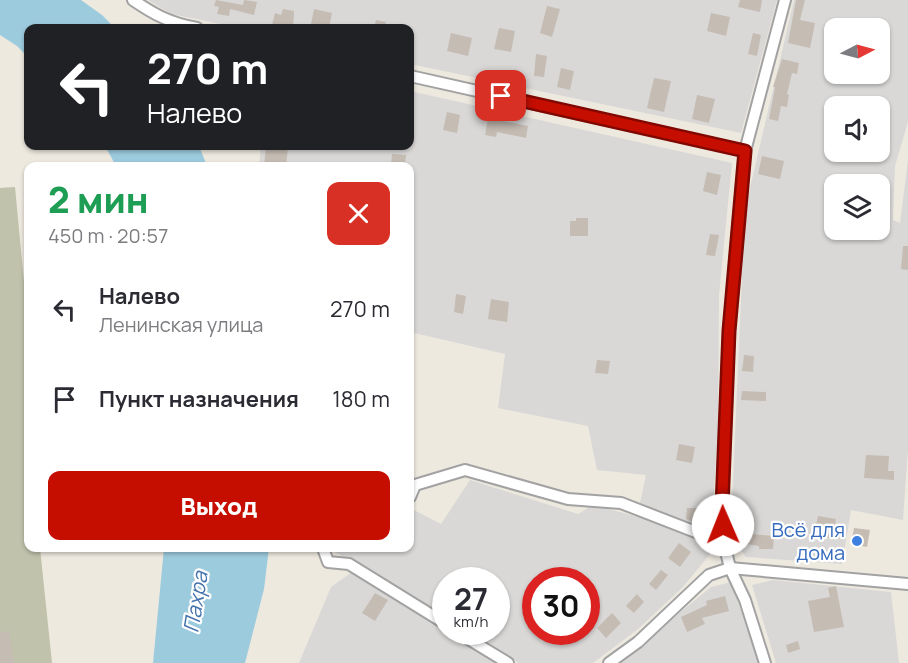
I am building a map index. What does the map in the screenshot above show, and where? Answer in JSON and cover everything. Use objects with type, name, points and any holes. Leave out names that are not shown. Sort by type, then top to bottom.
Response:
[{"type":"street","points":[[133,0],[160,18],[178,24]]},
{"type":"street","points":[[765,663],[745,600],[730,568],[724,543],[722,507],[729,331],[745,151],[785,0]]},
{"type":"street","points":[[414,77],[745,151]]},
{"type":"street","points":[[414,489],[416,485],[465,470],[568,499],[621,503],[724,543]]},
{"type":"street","points":[[324,552],[328,562],[349,564],[432,615]]},
{"type":"street","points":[[609,663],[638,642],[709,575],[730,568],[908,584]]},
{"type":"street","points":[[478,645],[508,663]]},
{"type":"shaded area","points":[[148,0],[777,0],[741,133],[414,65],[414,24],[221,24],[171,14]]},
{"type":"shaded area","points":[[794,0],[908,0],[908,122],[895,166],[893,220],[900,223],[908,160],[908,449],[903,520],[851,510],[842,564],[746,557],[733,539],[731,527],[745,209]]},
{"type":"shaded area","points":[[414,92],[732,163],[719,295],[718,435],[711,532],[640,503],[646,475],[597,470],[588,426],[498,408],[505,354],[414,333],[414,162],[259,162],[261,150],[414,150]]},
{"type":"shaded area","points":[[15,187],[24,282],[24,552],[40,552],[52,663],[0,663],[0,188]]},
{"type":"shaded area","points":[[470,480],[578,514],[593,505],[677,527],[710,548],[711,553],[683,587],[637,630],[593,663],[519,663],[491,645],[510,645],[510,567],[432,567],[432,609],[335,552],[414,552],[414,510],[441,524]]},
{"type":"shaded area","points":[[355,570],[432,620],[432,645],[470,645],[498,663],[299,663],[331,587]]},
{"type":"shaded area","points":[[773,580],[891,592],[899,663],[776,663],[752,585]]},
{"type":"shaded area","points":[[731,582],[759,663],[618,663],[711,587]]},
{"type":"water","points":[[0,0],[81,0],[111,24],[24,24],[24,53],[0,35]]},
{"type":"water","points":[[107,150],[201,150],[205,162],[114,162]]},
{"type":"water","name":"Пахра","points":[[164,552],[269,552],[264,589],[245,663],[153,663]]},
{"type":"building","points":[[216,0],[243,5],[244,0],[257,2],[254,15],[230,9],[229,16],[217,14],[219,7],[214,6]]},
{"type":"building","points":[[740,0],[762,0],[760,12],[738,7]]},
{"type":"building","points":[[796,0],[805,0],[800,20],[815,23],[810,48],[788,43]]},
{"type":"building","points":[[547,6],[560,9],[552,37],[540,33]]},
{"type":"building","points":[[283,9],[294,11],[293,24],[272,24],[275,13],[281,15]]},
{"type":"building","points":[[314,9],[332,13],[330,24],[311,24]]},
{"type":"building","points":[[711,13],[730,17],[726,36],[707,31]]},
{"type":"building","points":[[376,20],[386,22],[385,24],[375,24]]},
{"type":"building","points":[[499,28],[515,31],[511,52],[494,49]]},
{"type":"building","points":[[451,33],[472,38],[468,56],[447,51]]},
{"type":"building","points":[[753,33],[761,35],[757,56],[748,54]]},
{"type":"building","points":[[536,54],[547,56],[544,77],[534,76]]},
{"type":"building","points":[[782,59],[799,63],[797,74],[792,73],[787,94],[789,95],[787,107],[781,106],[778,121],[769,119],[775,87],[773,87]]},
{"type":"building","points":[[561,68],[574,71],[570,90],[557,87]]},
{"type":"building","points":[[654,78],[671,81],[664,112],[647,108]]},
{"type":"building","points":[[697,95],[715,99],[709,123],[692,119]]},
{"type":"building","points":[[447,112],[460,115],[457,133],[443,130]]},
{"type":"building","points":[[488,118],[528,126],[526,138],[497,132],[496,137],[485,135]]},
{"type":"building","points":[[266,150],[288,150],[286,162],[264,162]]},
{"type":"building","points":[[392,154],[406,155],[405,162],[391,162]]},
{"type":"building","points":[[762,156],[784,161],[780,179],[758,174]]},
{"type":"building","points":[[707,172],[721,175],[717,195],[703,191]]},
{"type":"building","points":[[576,218],[588,218],[588,236],[570,236],[570,221],[576,221]]},
{"type":"building","points":[[710,234],[719,235],[715,256],[706,255]]},
{"type":"building","points":[[903,246],[908,246],[908,270],[901,269]]},
{"type":"building","points":[[456,294],[466,296],[463,314],[454,312]]},
{"type":"building","points":[[491,299],[509,302],[507,322],[488,319]]},
{"type":"building","points":[[744,355],[754,356],[753,372],[742,371]]},
{"type":"building","points":[[597,360],[610,361],[608,374],[595,373]]},
{"type":"building","points":[[742,391],[766,392],[766,401],[741,400]]},
{"type":"building","points":[[679,444],[695,447],[692,463],[676,460]]},
{"type":"building","points":[[866,455],[889,456],[888,471],[894,471],[894,480],[864,478]]},
{"type":"building","points":[[687,508],[703,508],[702,526],[686,519]]},
{"type":"building","points":[[818,516],[836,519],[832,539],[814,535]]},
{"type":"building","points":[[745,519],[753,520],[751,534],[774,536],[773,549],[759,549],[759,546],[740,543]]},
{"type":"building","points":[[854,528],[870,530],[867,547],[851,544]]},
{"type":"building","points":[[679,543],[691,552],[680,567],[668,558]]},
{"type":"building","points":[[661,570],[668,575],[656,590],[649,584]]},
{"type":"building","points":[[836,586],[844,627],[814,632],[808,601],[830,597],[828,588]]},
{"type":"building","points":[[375,593],[388,600],[375,621],[362,613]]},
{"type":"building","points":[[637,594],[644,602],[634,613],[626,606]]},
{"type":"building","points":[[725,596],[729,611],[702,618],[705,624],[687,632],[681,617],[707,605],[706,601]]},
{"type":"building","points":[[612,613],[621,623],[606,638],[600,631],[600,625]]},
{"type":"building","points":[[9,631],[14,663],[0,663],[0,632]]},
{"type":"building","points":[[798,641],[800,649],[788,653],[786,645]]},
{"type":"place","name":"Всё для дома","points":[[857,541]]},
{"type":"route","points":[[501,96],[745,151],[729,331],[723,525]]}]
